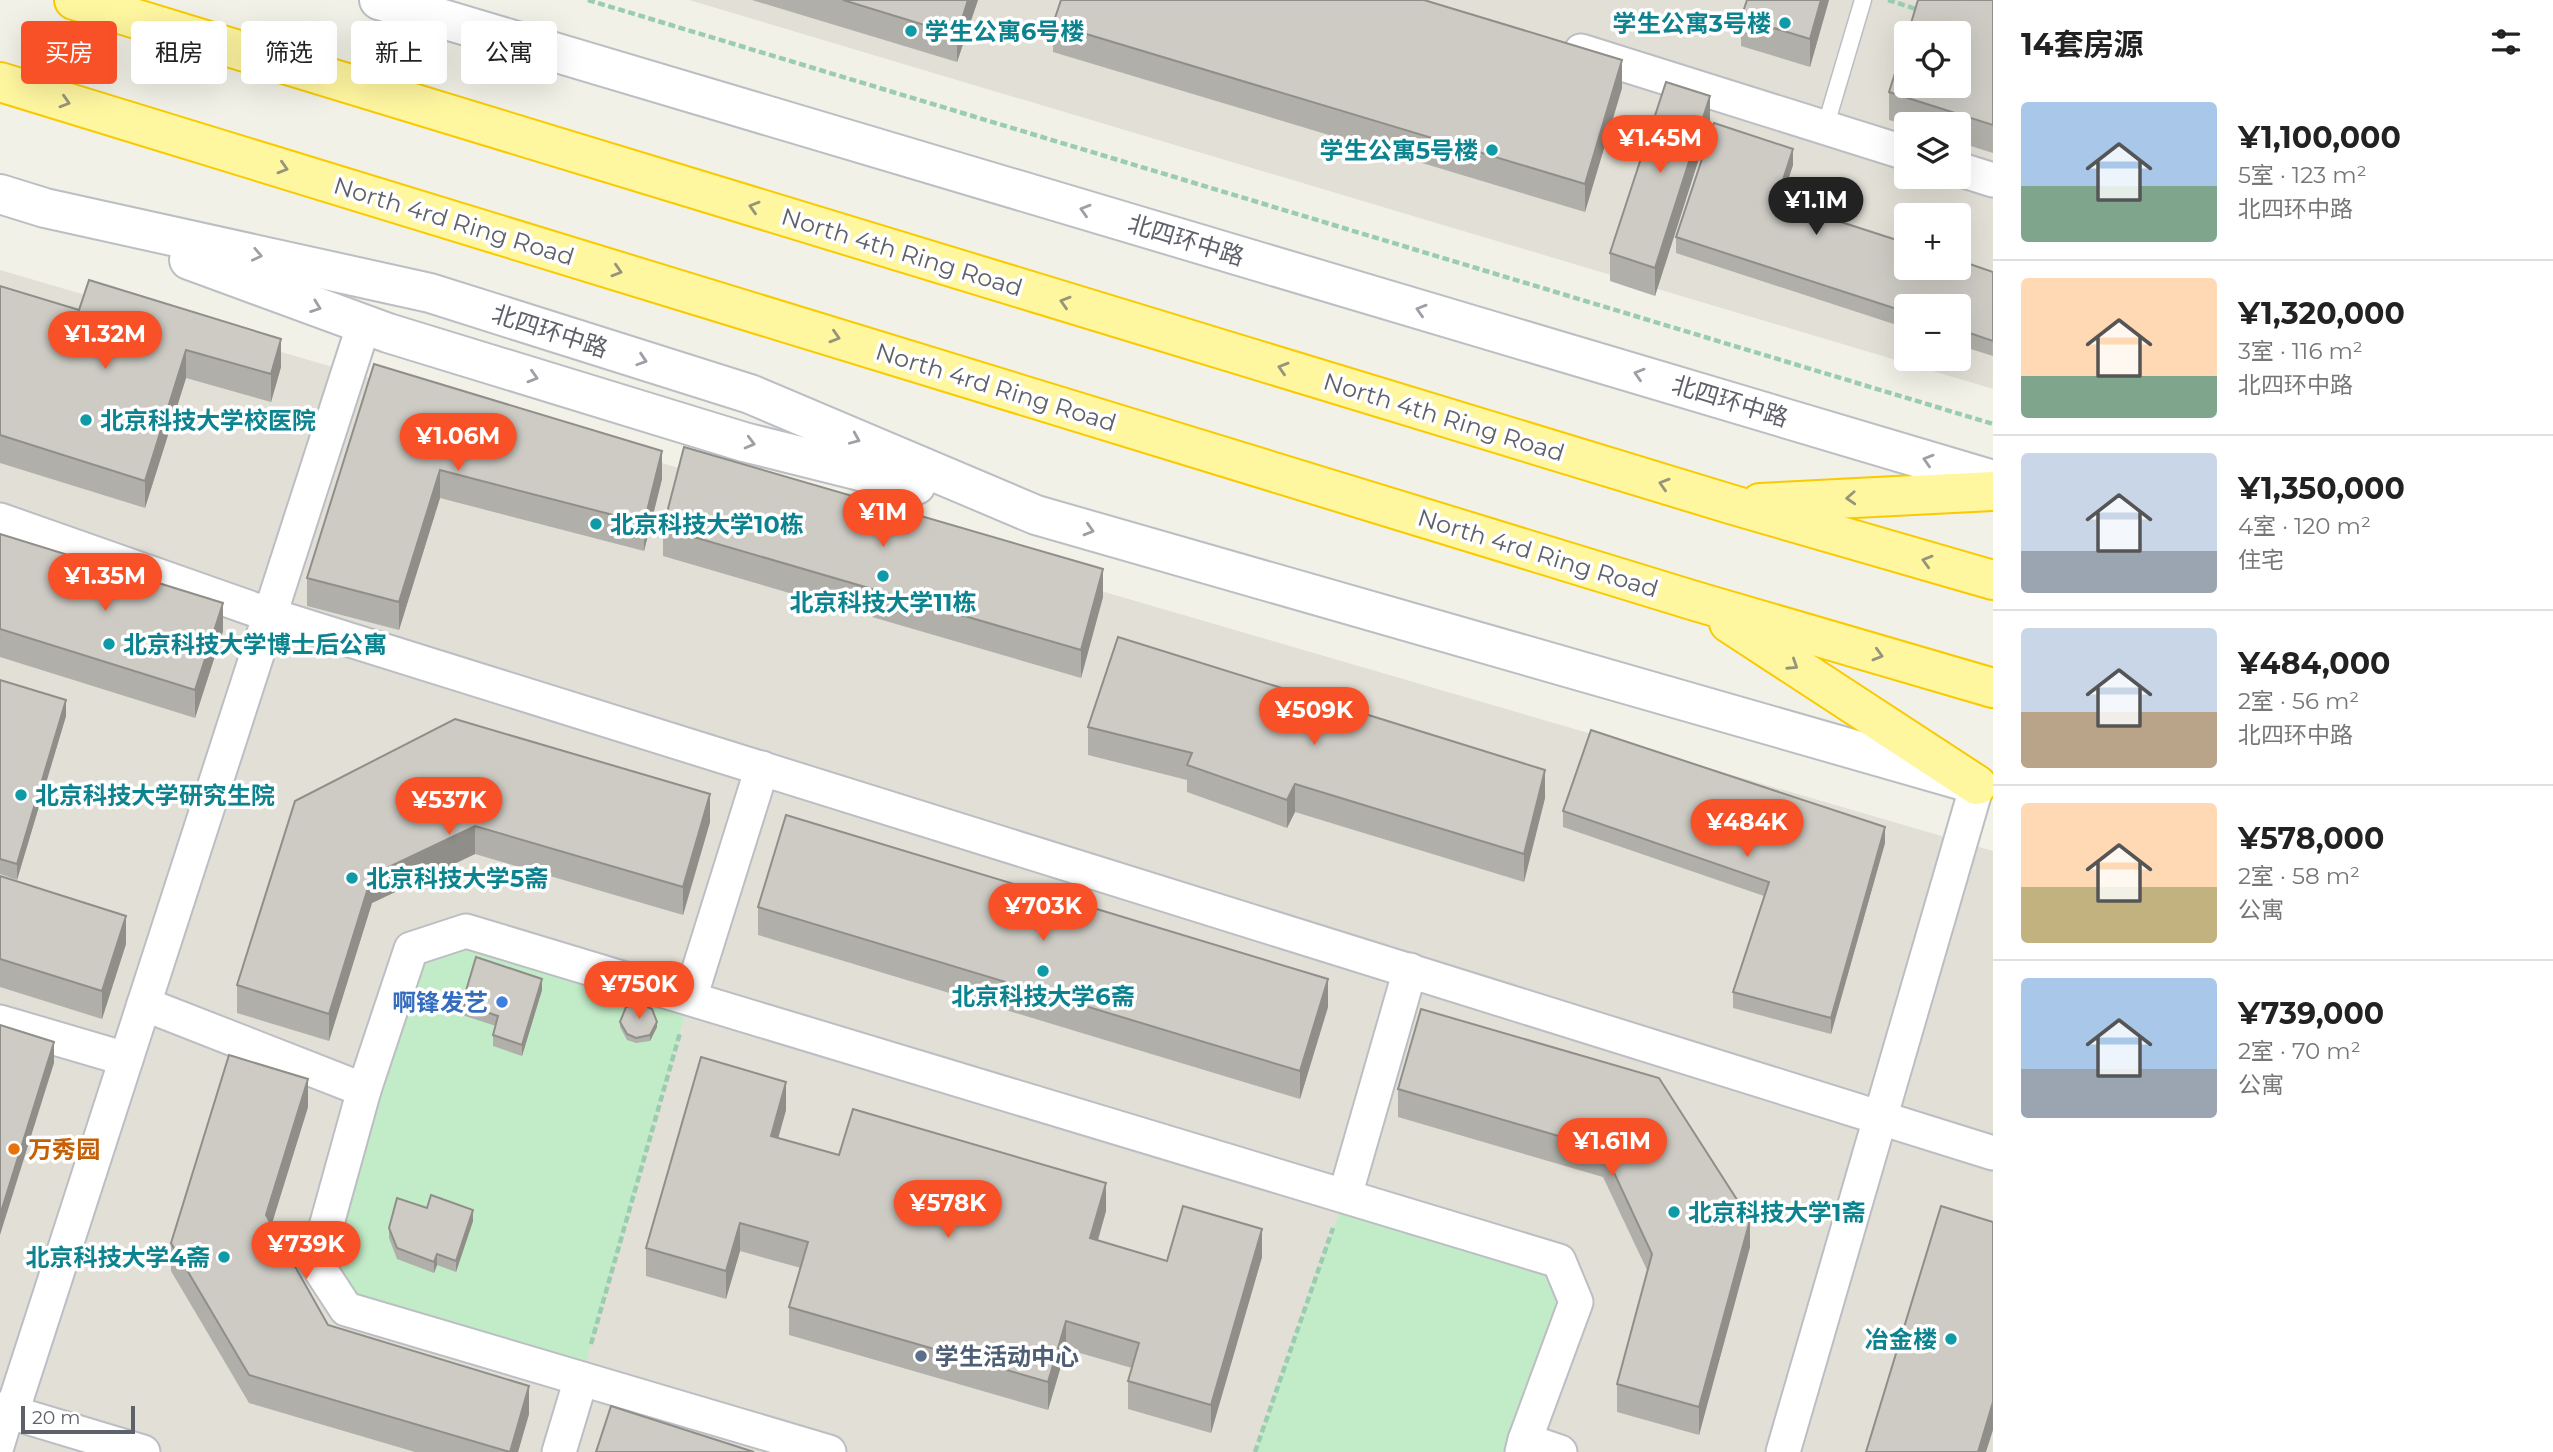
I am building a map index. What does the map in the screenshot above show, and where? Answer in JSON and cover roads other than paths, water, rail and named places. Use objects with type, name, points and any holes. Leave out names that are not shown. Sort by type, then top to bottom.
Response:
[{"type":"highway","name":"North 4th Ring Road","points":[[74,0],[1730,504]]},
{"type":"highway","name":"North 4rd Ring Road","points":[[0,82],[1695,601],[1993,688]]},
{"type":"highway","points":[[1730,504],[1993,491]]},
{"type":"highway","points":[[1730,504],[1993,580]]},
{"type":"highway","points":[[1695,601],[1985,787]]},
{"type":"street","name":"北四环中路","points":[[379,0],[1993,480]]},
{"type":"street","points":[[1552,41],[1894,149]]},
{"type":"street","points":[[1971,173],[1993,180]]},
{"type":"street","name":"北四环中路","points":[[0,194],[364,324],[744,442],[1036,515],[1985,787]]},
{"type":"street","name":"北四环中路","points":[[45,208],[430,293],[750,394],[1036,515]]},
{"type":"street","points":[[0,1452],[6,1411],[126,1059],[364,324]]},
{"type":"street","points":[[0,520],[270,615],[1993,1153]]},
{"type":"street","points":[[690,998],[761,768]]},
{"type":"street","points":[[1783,1452],[1882,1117],[1985,787]]},
{"type":"street","points":[[828,1452],[346,1309],[316,1263],[364,1090],[411,949],[466,931],[1559,1261],[1576,1302],[1524,1446],[1560,1452]]},
{"type":"street","points":[[1345,1196],[1410,970]]},
{"type":"street","points":[[144,1004],[364,1090]]},
{"type":"street","points":[[0,1023],[126,1059]]},
{"type":"street","points":[[559,1452],[581,1379]]},
{"type":"street","points":[[6,1411],[143,1452]]},
{"type":"lane","points":[[1825,128],[1863,0]]},
{"type":"place","name":"学生公寓3号楼","points":[[1785,23]]},
{"type":"place","name":"学生公寓6号楼","points":[[911,31]]},
{"type":"place","name":"学生公寓5号楼","points":[[1492,150]]},
{"type":"place","name":"北京科技大学校医院","points":[[86,420]]},
{"type":"place","name":"北京科技大学10栋","points":[[596,524]]},
{"type":"place","name":"北京科技大学11栋","points":[[883,576]]},
{"type":"place","name":"北京科技大学博士后公寓","points":[[109,644]]},
{"type":"place","name":"北京科技大学研究生院","points":[[21,795]]},
{"type":"place","name":"北京科技大学5斋","points":[[352,878]]},
{"type":"place","name":"北京科技大学6斋","points":[[1043,971]]},
{"type":"place","name":"啊锋发艺","points":[[502,1002]]},
{"type":"place","name":"万秀园","points":[[14,1149]]},
{"type":"place","name":"北京科技大学1斋","points":[[1674,1212]]},
{"type":"place","name":"北京科技大学4斋","points":[[224,1257]]},
{"type":"place","name":"冶金楼","points":[[1951,1339]]},
{"type":"place","name":"学生活动中心","points":[[921,1356]]}]
